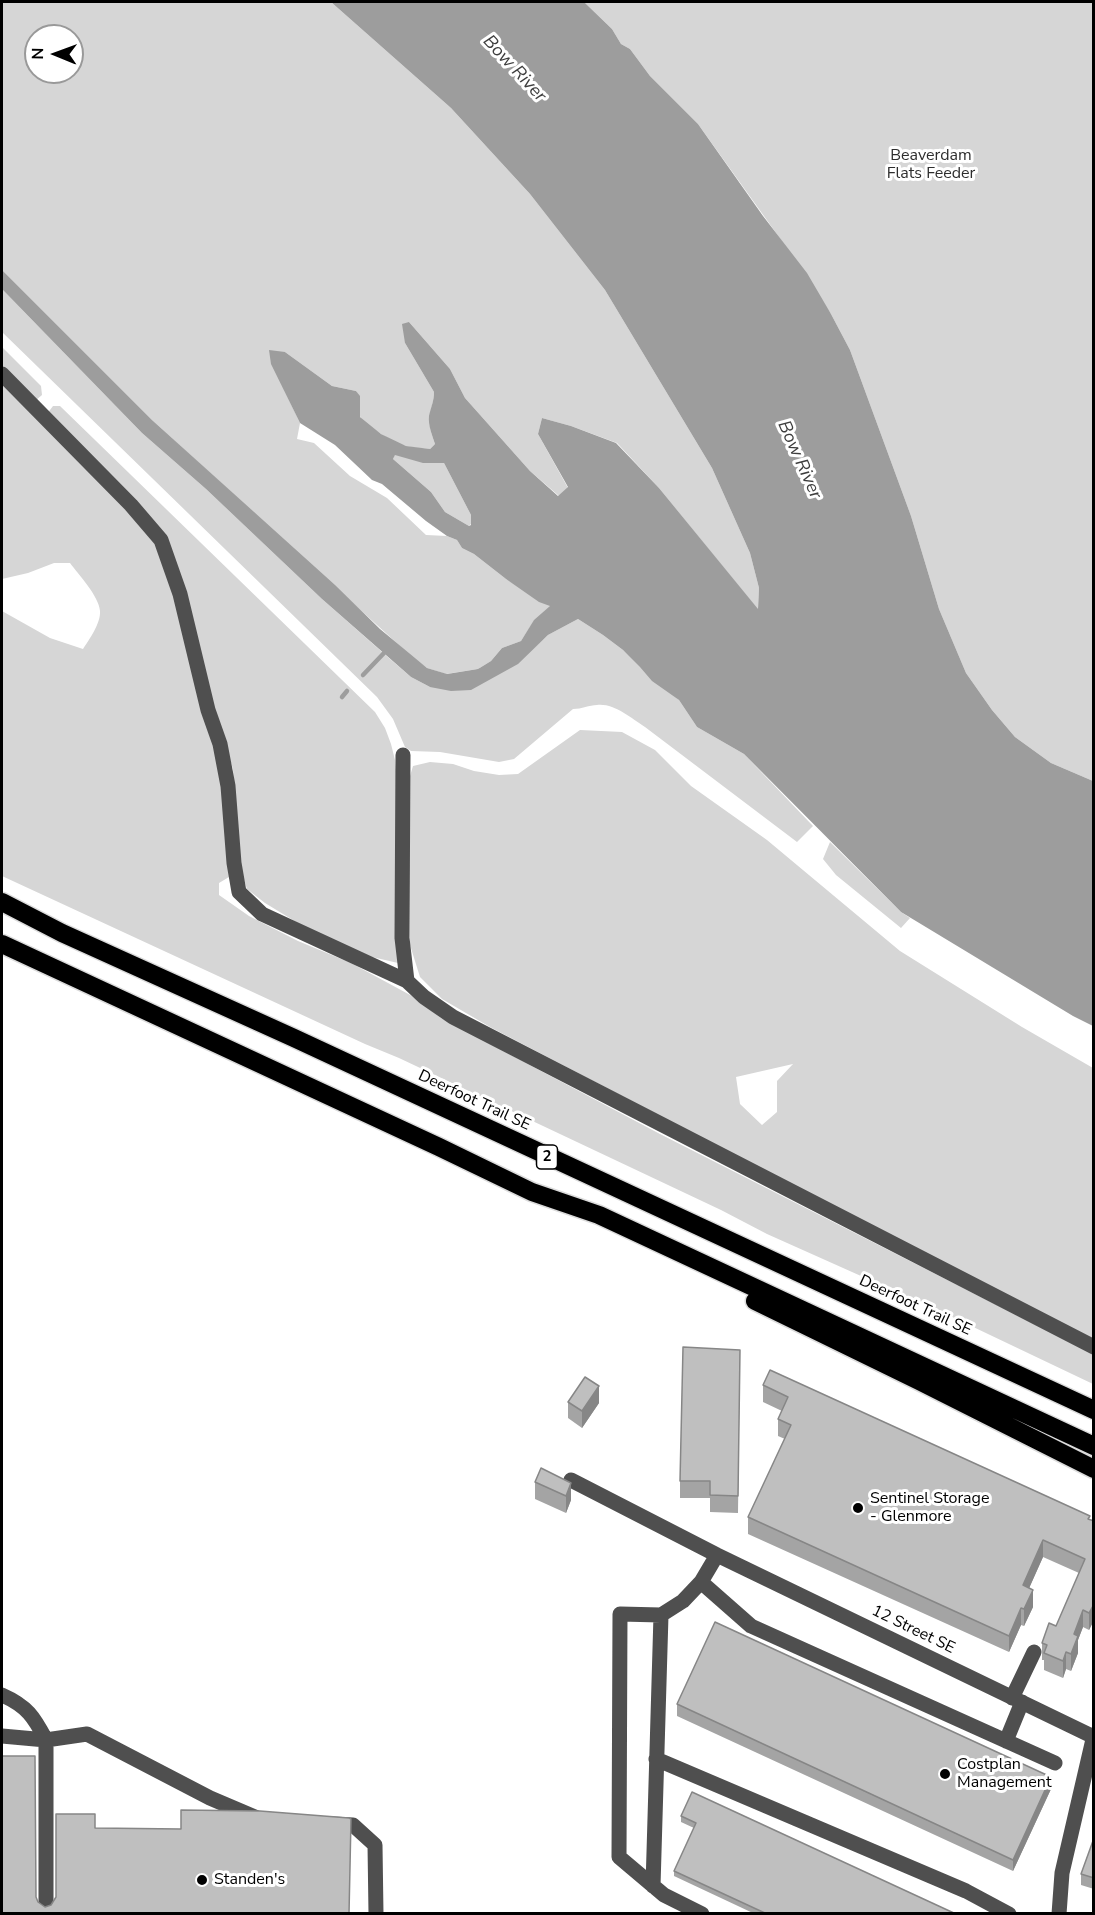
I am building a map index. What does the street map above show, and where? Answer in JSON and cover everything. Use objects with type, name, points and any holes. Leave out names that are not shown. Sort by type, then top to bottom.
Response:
[{"type":"highway","name":"Deerfoot Trail SE","points":[[2,902],[62,933],[294,1038],[1094,1410]]},
{"type":"highway","name":"2","points":[[2,944],[532,1192],[599,1215],[1094,1446]]},
{"type":"highway","points":[[532,1192],[919,1380],[1094,1469]]},
{"type":"street","points":[[2,374],[131,505],[161,540],[180,594],[208,710],[220,744],[228,786],[234,862],[239,892],[262,914],[407,981],[424,997],[453,1017],[1094,1347]]},
{"type":"street","points":[[403,755],[402,938],[407,981]]},
{"type":"street","name":"12 Street SE","points":[[571,1480],[717,1555],[1093,1736]]},
{"type":"street","points":[[702,1914],[664,1895],[618,1857],[620,1614],[661,1615],[683,1601],[701,1582],[717,1555]]},
{"type":"street","points":[[701,1582],[751,1626],[1055,1763]]},
{"type":"street","points":[[653,1886],[661,1615]]},
{"type":"street","points":[[1006,1741],[1017,1700],[1034,1652]]},
{"type":"street","points":[[2,1695],[32,1714],[46,1740],[46,1914]]},
{"type":"street","points":[[2,1736],[46,1740],[87,1734],[253,1818],[276,1820]]},
{"type":"street","points":[[1059,1914],[1062,1873],[1093,1736]]},
{"type":"street","points":[[656,1759],[966,1891],[1009,1914]]},
{"type":"street","points":[[322,1823],[353,1825],[375,1845],[376,1914]]},
{"type":"green space","points":[[2,2],[331,2],[451,108],[530,194],[605,290],[712,468],[750,553],[759,588],[758,610],[659,488],[617,443],[542,418],[538,434],[568,488],[559,496],[530,471],[465,398],[450,369],[409,322],[405,343],[434,392],[430,423],[435,444],[430,449],[406,446],[380,433],[361,418],[359,397],[356,391],[332,386],[285,352],[281,383],[300,423],[297,439],[314,443],[350,476],[387,498],[426,535],[447,536],[457,540],[462,548],[474,554],[506,579],[551,606],[534,621],[521,641],[502,648],[491,661],[478,669],[446,674],[427,668],[411,656],[152,420],[2,270]]},
{"type":"green space","name":"Beaverdam Flats Feeder","points":[[584,2],[1093,2],[1093,781],[1051,763],[1015,737],[992,710],[966,673],[939,609],[911,516],[850,350],[831,314],[698,124],[650,76],[630,49],[621,44],[612,29]]},
{"type":"green space","points":[[2,289],[142,433],[206,489],[322,599],[411,677],[430,687],[534,648],[548,635],[578,619],[623,650],[679,700],[697,727],[744,754],[813,826],[797,842],[645,727],[610,706],[594,705],[573,709],[514,759],[499,762],[440,752],[411,751],[405,747],[393,719],[377,697],[2,332]]},
{"type":"green space","points":[[2,347],[41,386],[42,395],[35,401],[47,414],[53,406],[60,406],[375,712],[385,728],[395,760],[397,780],[398,963],[372,957],[306,928],[247,889],[239,864],[233,769],[220,727],[229,877],[219,883],[219,895],[249,916],[298,941],[351,963],[412,996],[441,1018],[660,1134],[1093,1354],[1093,1384],[946,1314],[767,1234],[721,1210],[399,1058],[2,876],[2,611],[50,638],[83,649],[97,626],[100,611],[92,592],[70,563],[54,563],[28,573],[2,579]]},
{"type":"green space","points":[[395,454],[444,463],[471,515],[471,524],[469,526],[445,512],[431,492],[393,459]]},
{"type":"green space","points":[[580,730],[622,732],[655,750],[691,786],[767,840],[900,951],[1093,1068],[1093,1340],[490,1027],[442,999],[420,977],[410,945],[408,783],[413,766],[430,762],[453,764],[474,771],[499,775],[518,774]],"holes":[[[793,1064],[777,1081],[777,1112],[762,1125],[740,1104],[736,1077]]]},
{"type":"green space","points":[[830,842],[901,912],[910,918],[901,928],[836,875],[823,859]]},
{"type":"water","name":"Bow River","points":[[331,2],[584,2],[612,29],[621,44],[630,49],[650,76],[698,124],[763,216],[807,273],[850,350],[911,516],[939,609],[966,673],[992,710],[1015,737],[1051,763],[1093,781],[1093,1026],[901,912],[744,754],[697,727],[679,700],[652,681],[623,650],[578,619],[548,635],[518,664],[471,690],[451,691],[430,687],[411,677],[322,599],[206,489],[142,433],[2,289],[2,270],[152,420],[335,585],[380,629],[427,668],[447,674],[478,669],[491,661],[502,648],[521,641],[534,620],[550,606],[539,602],[474,554],[462,548],[457,540],[447,536],[426,521],[382,484],[372,480],[335,445],[300,423],[271,364],[269,350],[285,352],[332,386],[356,391],[360,396],[360,417],[381,434],[406,446],[430,449],[435,444],[429,419],[434,392],[405,343],[402,324],[409,322],[450,369],[465,398],[530,471],[558,496],[568,487],[538,434],[542,418],[616,443],[659,488],[758,609],[759,588],[750,553],[712,468],[605,290],[530,194],[451,108]],"holes":[[[395,455],[423,463],[444,463],[471,515],[471,525],[445,512],[431,492],[393,459]]]},
{"type":"building","points":[[683,1347],[740,1350],[738,1496],[710,1495],[710,1481],[680,1481]]},
{"type":"building","points":[[770,1370],[1090,1516],[1088,1519],[1094,1521],[1094,1604],[1089,1613],[1083,1610],[1074,1634],[1078,1636],[1071,1654],[1066,1652],[1063,1661],[1044,1653],[1047,1645],[1042,1643],[1049,1623],[1056,1626],[1085,1559],[1043,1540],[1023,1585],[1033,1590],[1024,1609],[1021,1608],[1009,1636],[748,1517],[791,1425],[778,1419],[788,1397],[763,1385]]},
{"type":"building","points":[[585,1377],[599,1386],[582,1411],[568,1402]]},
{"type":"building","points":[[541,1468],[571,1483],[566,1496],[535,1482]]},
{"type":"building","points":[[715,1622],[1051,1777],[1013,1860],[677,1704]]},
{"type":"building","name":"Standen's","points":[[2,1756],[35,1756],[36,1897],[38,1902],[45,1907],[51,1905],[56,1897],[56,1814],[95,1814],[95,1828],[181,1829],[181,1810],[260,1811],[351,1819],[349,1914],[2,1914]]},
{"type":"building","points":[[692,1792],[956,1914],[767,1914],[674,1871],[696,1823],[681,1816]]},
{"type":"building","points":[[1094,1838],[1094,1878],[1081,1874]]},
{"type":"waterway","points":[[363,675],[384,653]]},
{"type":"waterway","points":[[342,697],[347,691]]},
{"type":"place","name":"Sentinel Storage - Glenmore","points":[[858,1508]]},
{"type":"place","name":"Costplan Management","points":[[945,1774]]},
{"type":"place","name":"Standen's","points":[[202,1880]]}]
